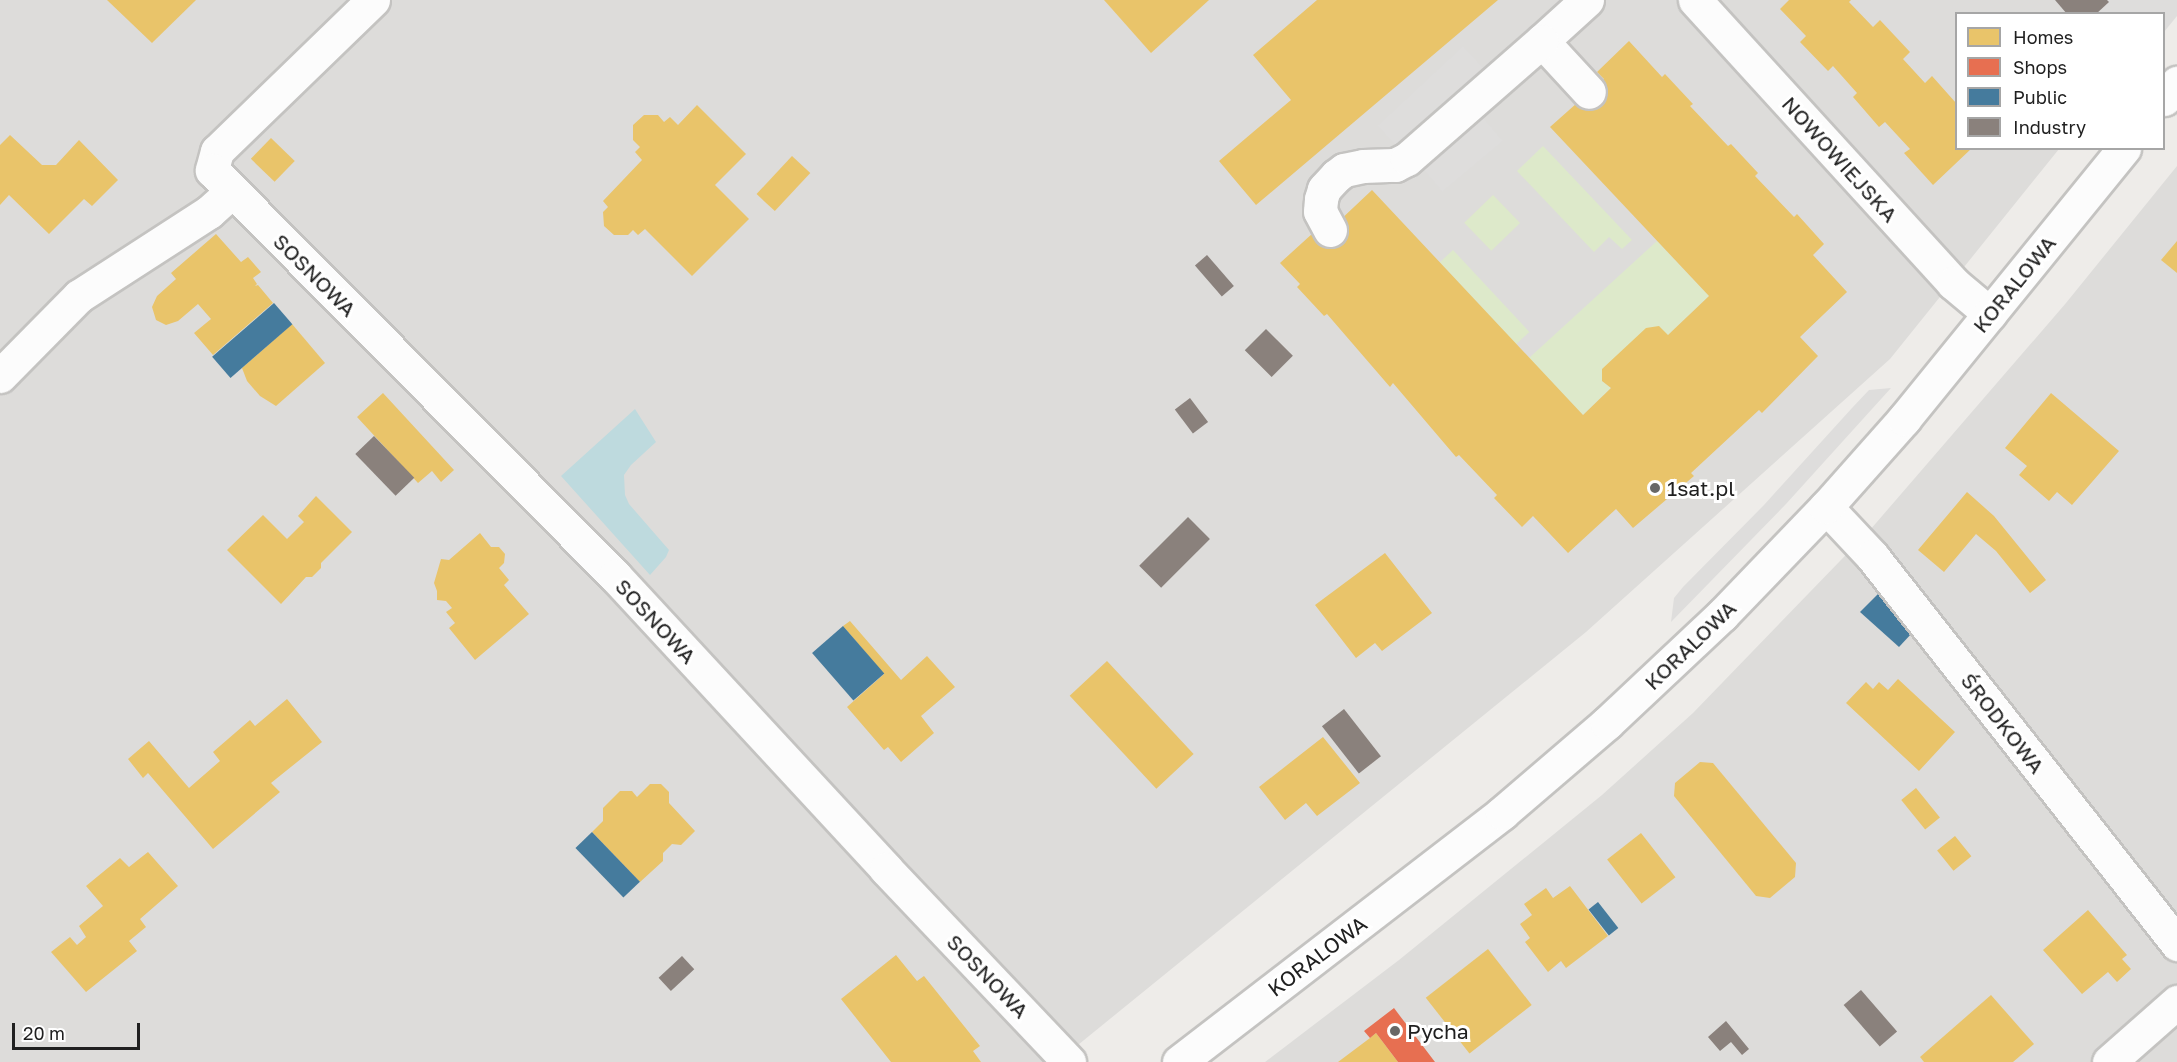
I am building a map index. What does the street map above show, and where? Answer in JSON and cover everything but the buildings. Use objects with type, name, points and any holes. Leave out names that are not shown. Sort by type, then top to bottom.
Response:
[{"type":"street","name":"SOSNOWA","points":[[373,0],[217,151],[212,170],[615,576],[886,869],[1069,1062]]},
{"type":"street","points":[[1330,230],[1320,211],[1321,199],[1324,189],[1336,176],[1354,168],[1395,165],[1407,159],[1587,0]]},
{"type":"street","name":"NOWOWIEJSKA","points":[[1695,0],[1953,283],[1990,314]]},
{"type":"street","points":[[1542,40],[1589,92]]},
{"type":"street","points":[[2165,97],[2177,83]]},
{"type":"street","name":"KORALOWA","points":[[1179,1062],[1449,856],[1549,773],[1722,615],[1826,507],[1904,419],[2122,150]]},
{"type":"street","points":[[0,376],[79,296],[209,212],[232,191]]},
{"type":"street","name":"ŚRODKOWA","points":[[1826,507],[1872,556],[2177,944]]},
{"type":"street","points":[[2109,1062],[2177,1002]]},
{"type":"shaded area","points":[[0,0],[2177,0],[2165,13],[1955,12],[1955,150],[2058,150],[1890,359],[1586,632],[1057,1062],[0,1062]]},
{"type":"shaded area","points":[[2107,0],[2177,0],[2177,16],[2165,31],[2165,12],[2098,11]]},
{"type":"shaded area","points":[[1463,46],[1486,70],[1400,150],[1377,126]]},
{"type":"shaded area","points":[[1481,115],[1503,141],[1442,192],[1420,166]]},
{"type":"shaded area","points":[[2177,166],[2177,1062],[1265,1062],[1399,960],[1602,795],[1693,713],[1870,530],[2066,303]]},
{"type":"shaded area","points":[[1891,388],[1786,504],[1671,622],[1674,598],[1683,587],[1764,505],[1869,390]]},
{"type":"green space","points":[[1543,146],[1632,240],[1622,249],[1609,237],[1594,252],[1517,171]]},
{"type":"green space","points":[[1493,195],[1520,223],[1491,251],[1464,223]]},
{"type":"green space","points":[[1657,241],[1709,296],[1668,335],[1603,369],[1602,381],[1611,388],[1583,415],[1529,358]]},
{"type":"green space","points":[[1453,250],[1529,332],[1516,344],[1440,262]]},
{"type":"water","points":[[635,409],[656,442],[631,465],[624,475],[625,495],[629,504],[669,550],[666,557],[650,575],[561,476]]},
{"type":"place","name":"1sat.pl","points":[[1655,488]]},
{"type":"place","name":"Pycha","points":[[1395,1031]]}]
